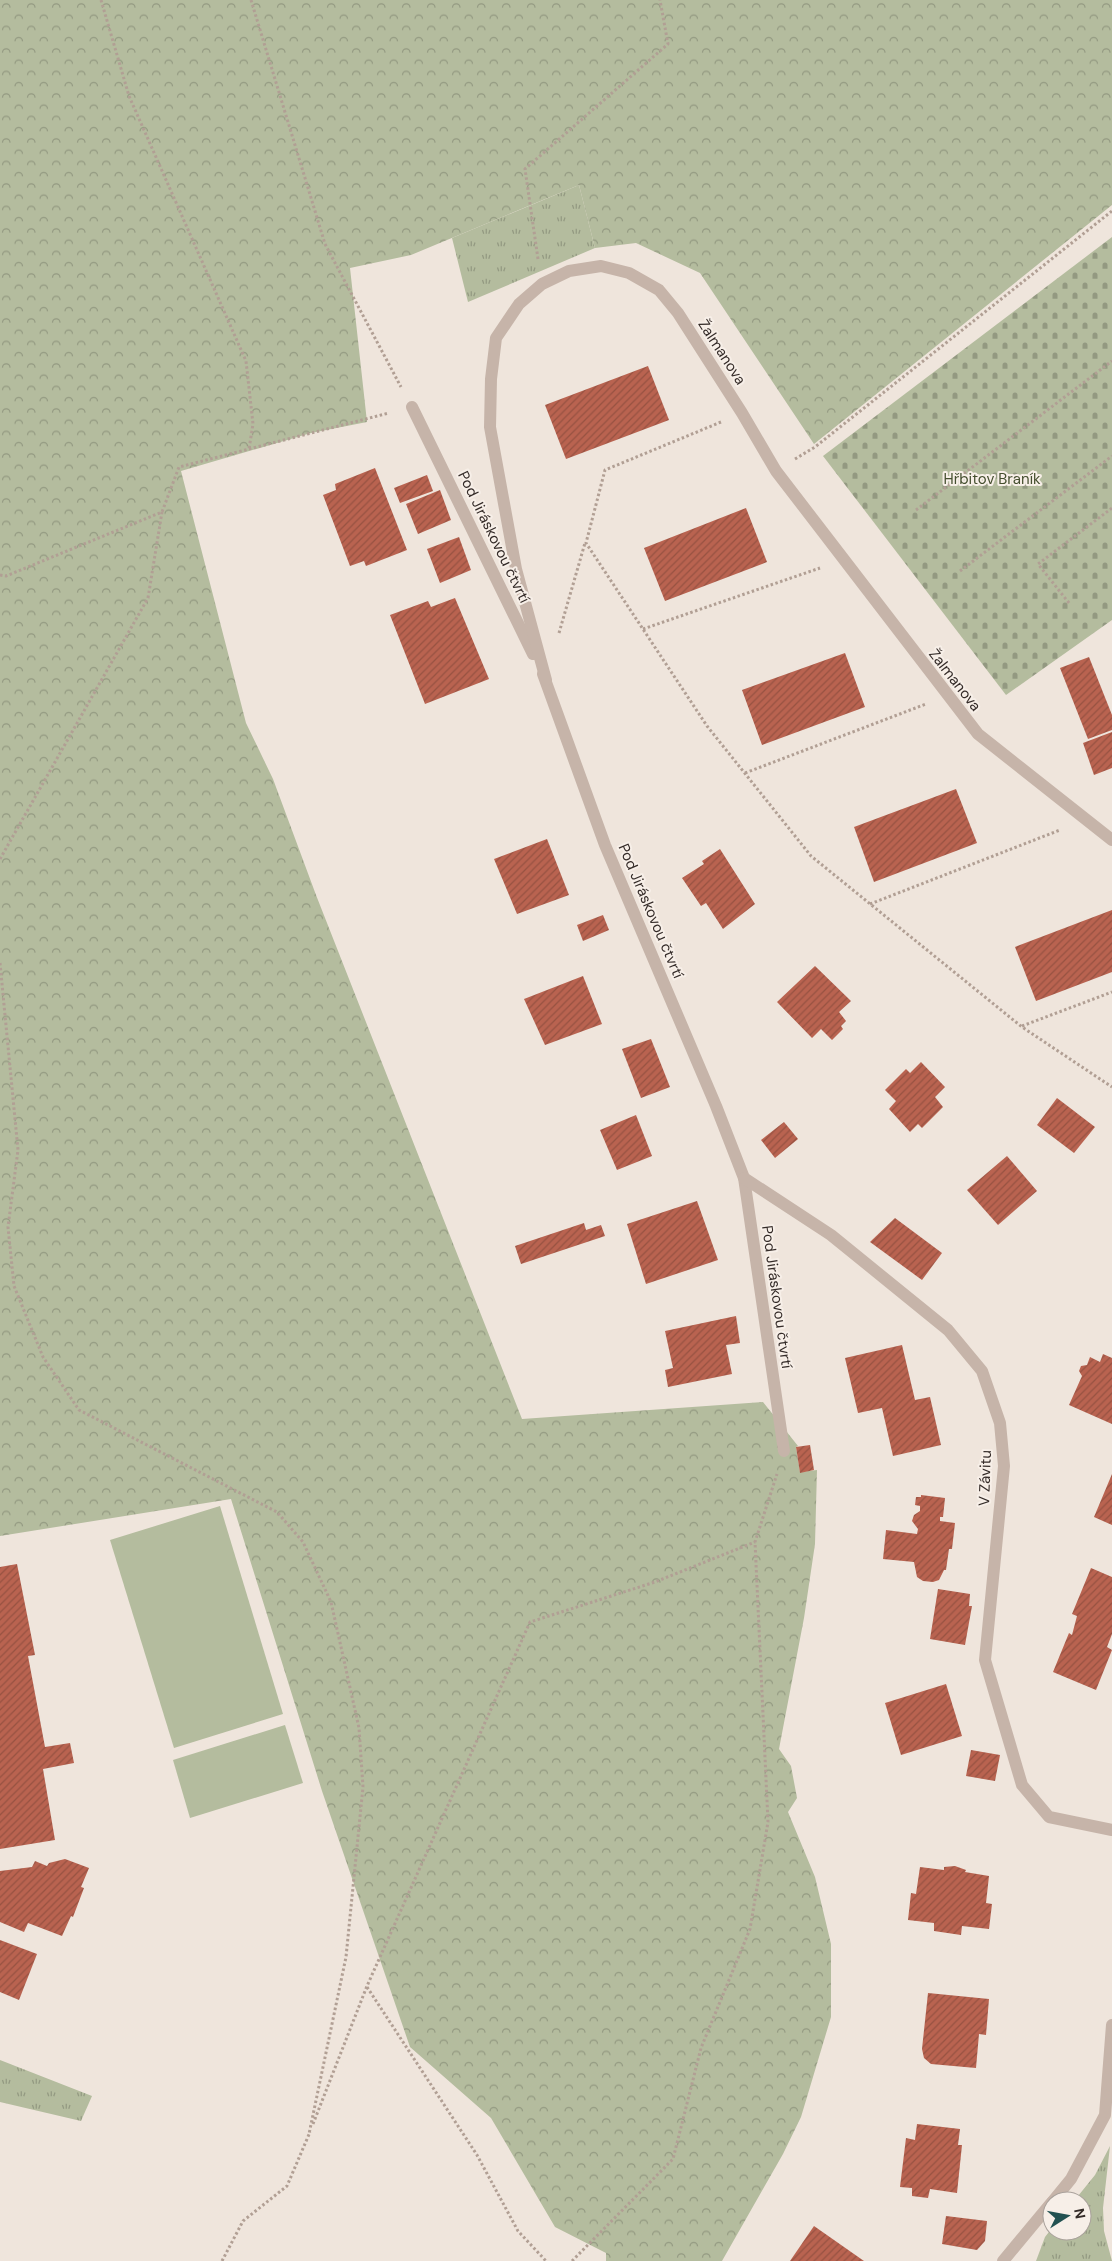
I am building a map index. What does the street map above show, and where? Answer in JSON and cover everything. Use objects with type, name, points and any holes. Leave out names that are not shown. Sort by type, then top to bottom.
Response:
[{"type":"street","name":"Žalmanova","points":[[546,680],[516,569],[490,427],[491,379],[496,338],[519,304],[542,284],[569,271],[600,266],[629,273],[659,290],[678,313],[742,413],[776,471],[978,734],[1112,840]]},
{"type":"street","name":"Pod Jiráskovou čtvrtí","points":[[412,407],[546,680],[605,845],[716,1106],[744,1178],[784,1451]]},
{"type":"street","name":"V Závitu","points":[[744,1178],[831,1235],[941,1324],[982,1371],[1000,1423],[1004,1466],[984,1660],[1022,1785],[1049,1817],[1112,1830]]},
{"type":"street","points":[[1061,2191],[1071,2179],[1104,2115],[1112,2024]]},
{"type":"street","points":[[1003,2261],[1042,2213]]},
{"type":"path","points":[[101,0],[129,96],[246,361],[252,424],[249,449]]},
{"type":"path","points":[[0,859],[148,598],[162,512],[179,468],[412,407],[325,244],[251,0]]},
{"type":"path","points":[[542,284],[525,169],[668,44],[660,0]]},
{"type":"path","points":[[815,447],[1112,212]]},
{"type":"path","points":[[916,510],[1112,362]]},
{"type":"path","points":[[559,634],[605,470],[742,413]]},
{"type":"path","points":[[960,571],[1112,456]]},
{"type":"path","points":[[1069,604],[1038,564],[1112,508]]},
{"type":"path","points":[[0,576],[6,576],[162,512]]},
{"type":"path","points":[[586,543],[707,726],[811,856],[1022,1027],[1112,1087]]},
{"type":"path","points":[[643,629],[843,560]]},
{"type":"path","points":[[745,774],[948,696]]},
{"type":"path","points":[[870,904],[1086,820]]},
{"type":"path","points":[[0,962],[18,1150],[8,1227],[14,1286],[44,1357],[79,1410],[277,1512],[303,1542],[331,1602],[359,1728],[363,1787],[346,1957],[309,2134]]},
{"type":"path","points":[[1022,1027],[1112,992]]},
{"type":"path","points":[[572,2261],[673,2159],[701,2048],[750,1929],[768,1822],[755,1542],[784,1451]]},
{"type":"path","points":[[222,2261],[243,2222],[287,2186],[367,1986],[530,1622],[655,1582],[755,1542]]},
{"type":"path","points":[[367,1986],[477,2155],[518,2231],[546,2261]]},
{"type":"green space","points":[[0,0],[1112,0],[1112,205],[814,444],[700,273],[636,243],[595,248],[579,185],[411,255],[350,268],[367,422],[311,433],[181,471],[246,723],[273,779],[316,895],[522,1419],[763,1402],[798,1446],[796,1447],[800,1472],[817,1470],[815,1544],[804,1618],[779,1749],[791,1766],[797,1798],[788,1812],[815,1877],[831,1944],[831,2017],[801,2117],[783,2154],[722,2261],[606,2261],[606,2253],[555,2227],[491,2118],[410,2047],[322,1791],[231,1499],[0,1536]]},
{"type":"green space","points":[[579,185],[595,248],[468,302],[452,238]]},
{"type":"green space","name":"Hřbitov Braník","points":[[1112,237],[1112,620],[1006,695],[823,456]]},
{"type":"green space","points":[[220,1506],[283,1714],[174,1748],[110,1540]]},
{"type":"green space","points":[[285,1725],[303,1783],[190,1818],[173,1760]]},
{"type":"green space","points":[[0,2060],[92,2096],[81,2121],[0,2102]]},
{"type":"green space","points":[[1110,2146],[1103,2208],[1104,2231],[1112,2261],[1036,2261],[1044,2241],[1092,2241],[1092,2191],[1082,2191],[1095,2175]]},
{"type":"building","points":[[648,366],[669,420],[566,459],[545,405]]},
{"type":"building","points":[[375,468],[407,550],[366,566],[364,561],[350,566],[323,495],[336,490],[335,484]]},
{"type":"building","points":[[427,475],[433,491],[400,503],[394,488]]},
{"type":"building","points":[[440,490],[451,520],[418,534],[406,504]]},
{"type":"building","points":[[746,508],[767,562],[665,601],[644,548]]},
{"type":"building","points":[[459,537],[471,570],[440,583],[427,549]]},
{"type":"building","points":[[455,598],[489,679],[425,704],[390,615],[428,601],[431,607]]},
{"type":"building","points":[[845,653],[865,707],[762,745],[742,690]]},
{"type":"building","points":[[1089,657],[1112,715],[1112,730],[1088,739],[1060,668]]},
{"type":"building","points":[[1112,732],[1112,768],[1094,775],[1083,743]]},
{"type":"building","points":[[956,789],[977,843],[874,882],[854,827]]},
{"type":"building","points":[[547,839],[569,895],[517,914],[494,859]]},
{"type":"building","points":[[720,849],[755,904],[723,929],[706,903],[701,906],[682,878],[704,864],[702,861]]},
{"type":"building","points":[[1112,910],[1112,972],[1036,1001],[1015,947]]},
{"type":"building","points":[[603,915],[609,930],[583,941],[577,925]]},
{"type":"building","points":[[815,966],[851,1001],[839,1012],[846,1021],[841,1026],[843,1029],[832,1040],[821,1029],[812,1038],[777,1002]]},
{"type":"building","points":[[583,976],[602,1024],[545,1045],[524,999]]},
{"type":"building","points":[[651,1039],[670,1087],[641,1098],[622,1049]]},
{"type":"building","points":[[921,1062],[945,1087],[935,1097],[943,1107],[922,1128],[918,1124],[910,1132],[889,1109],[896,1101],[885,1090],[906,1069],[910,1073]]},
{"type":"building","points":[[1057,1098],[1095,1127],[1074,1153],[1037,1125]]},
{"type":"building","points":[[636,1115],[652,1156],[617,1170],[600,1130]]},
{"type":"building","points":[[784,1122],[798,1139],[775,1158],[761,1140]]},
{"type":"building","points":[[1007,1156],[1037,1191],[998,1225],[967,1190]]},
{"type":"building","points":[[697,1201],[718,1260],[646,1284],[627,1224]]},
{"type":"building","points":[[895,1218],[942,1253],[922,1280],[870,1242]]},
{"type":"building","points":[[584,1223],[586,1230],[601,1225],[605,1236],[521,1264],[515,1246]]},
{"type":"building","points":[[736,1316],[740,1343],[726,1345],[732,1374],[668,1387],[665,1370],[673,1368],[665,1331]]},
{"type":"building","points":[[902,1345],[915,1400],[930,1397],[941,1445],[893,1456],[882,1408],[858,1413],[845,1358]]},
{"type":"building","points":[[1103,1354],[1112,1358],[1112,1424],[1069,1405],[1082,1376],[1079,1371],[1081,1366],[1087,1365],[1090,1357],[1100,1362]]},
{"type":"building","points":[[810,1445],[814,1470],[800,1473],[796,1447]]},
{"type":"building","points":[[1112,1474],[1112,1525],[1094,1517]]},
{"type":"building","points":[[921,1495],[945,1498],[943,1517],[940,1517],[940,1521],[955,1523],[952,1549],[949,1549],[946,1570],[944,1570],[939,1580],[933,1582],[923,1581],[917,1577],[914,1562],[883,1559],[886,1530],[917,1534],[918,1529],[912,1521],[914,1515],[920,1511],[920,1506],[915,1505],[916,1497],[921,1497]]},
{"type":"building","points":[[17,1564],[35,1655],[28,1656],[45,1747],[70,1743],[74,1763],[43,1769],[55,1840],[0,1849],[0,1567]]},
{"type":"building","points":[[1091,1568],[1112,1577],[1112,1634],[1107,1647],[1112,1650],[1096,1690],[1053,1672],[1069,1633],[1072,1635],[1077,1616],[1072,1614]]},
{"type":"building","points":[[938,1589],[970,1594],[969,1606],[972,1606],[965,1645],[930,1639]]},
{"type":"building","points":[[946,1684],[962,1736],[901,1755],[885,1703]]},
{"type":"building","points":[[971,1750],[1000,1755],[995,1781],[966,1776]]},
{"type":"building","points":[[65,1859],[89,1868],[81,1887],[84,1888],[73,1917],[71,1916],[62,1936],[28,1923],[24,1932],[0,1922],[0,1871],[32,1867],[35,1861],[47,1866],[49,1863]]},
{"type":"building","points":[[955,1866],[966,1870],[965,1872],[989,1876],[986,1903],[992,1904],[989,1929],[962,1926],[961,1935],[934,1931],[934,1923],[908,1920],[911,1893],[916,1894],[920,1867],[944,1870],[944,1867]]},
{"type":"building","points":[[0,1940],[37,1954],[19,2000],[0,1992]]},
{"type":"building","points":[[928,1993],[989,1999],[986,2035],[979,2034],[976,2068],[931,2064],[924,2058],[922,2049]]},
{"type":"building","points":[[917,2124],[960,2129],[958,2145],[962,2145],[957,2193],[930,2189],[928,2198],[912,2196],[912,2188],[900,2187],[906,2138],[915,2140]]},
{"type":"building","points":[[946,2216],[987,2221],[985,2241],[977,2250],[942,2244]]},
{"type":"building","points":[[814,2226],[864,2261],[790,2261]]}]
